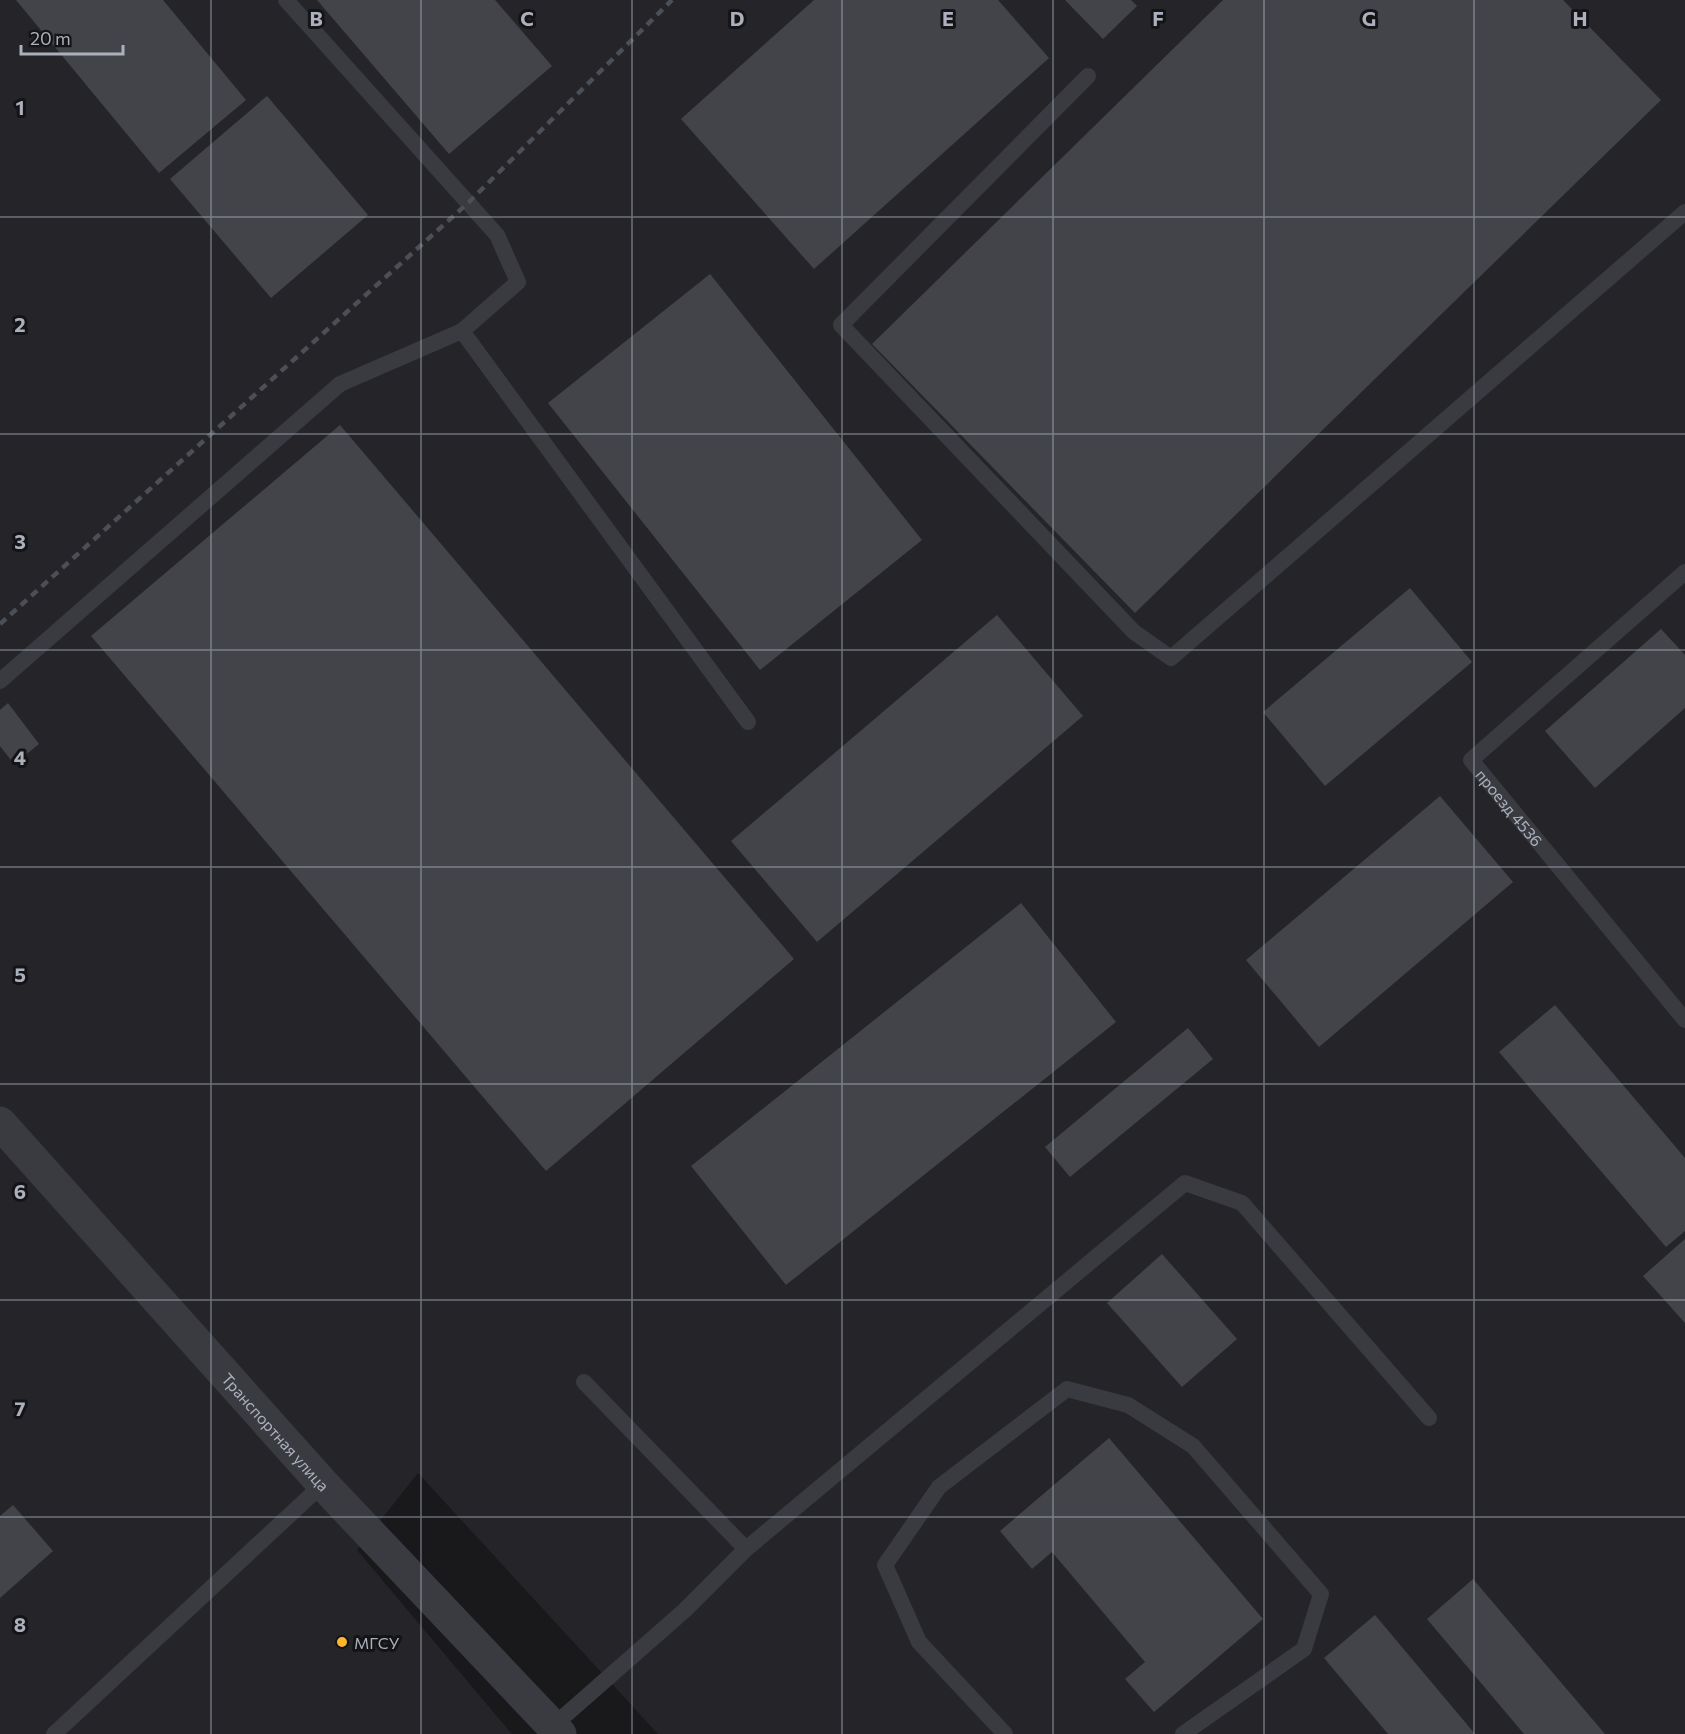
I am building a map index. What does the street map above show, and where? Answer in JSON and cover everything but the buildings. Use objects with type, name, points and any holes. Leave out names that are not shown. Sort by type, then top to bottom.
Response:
[{"type":"street","name":"Транспортная улица","points":[[0,1123],[323,1484],[557,1730]]},
{"type":"lane","points":[[0,681],[340,384],[462,331],[519,282],[497,235],[286,0]]},
{"type":"lane","points":[[1088,76],[841,325],[1134,632],[1171,658],[1685,212]]},
{"type":"lane","points":[[462,331],[748,722]]},
{"type":"lane","name":"проезд 4536","points":[[1685,572],[1471,760],[1685,1020]]},
{"type":"lane","points":[[557,1730],[685,1610],[746,1549],[1185,1183],[1242,1203],[1430,1419]]},
{"type":"lane","points":[[584,1382],[746,1549]]},
{"type":"lane","points":[[1005,1734],[919,1642],[885,1565],[939,1487],[1067,1389],[1128,1405],[1193,1446],[1321,1594],[1304,1649],[1183,1734]]},
{"type":"lane","points":[[54,1734],[323,1484]]},
{"type":"shaded area","points":[[0,0],[1685,0],[1685,1734],[658,1734],[418,1473],[357,1550],[512,1734],[0,1734]]},
{"type":"railway","points":[[0,624],[468,203],[672,0]]},
{"type":"place","name":"МГСУ","points":[[342,1642]]}]
